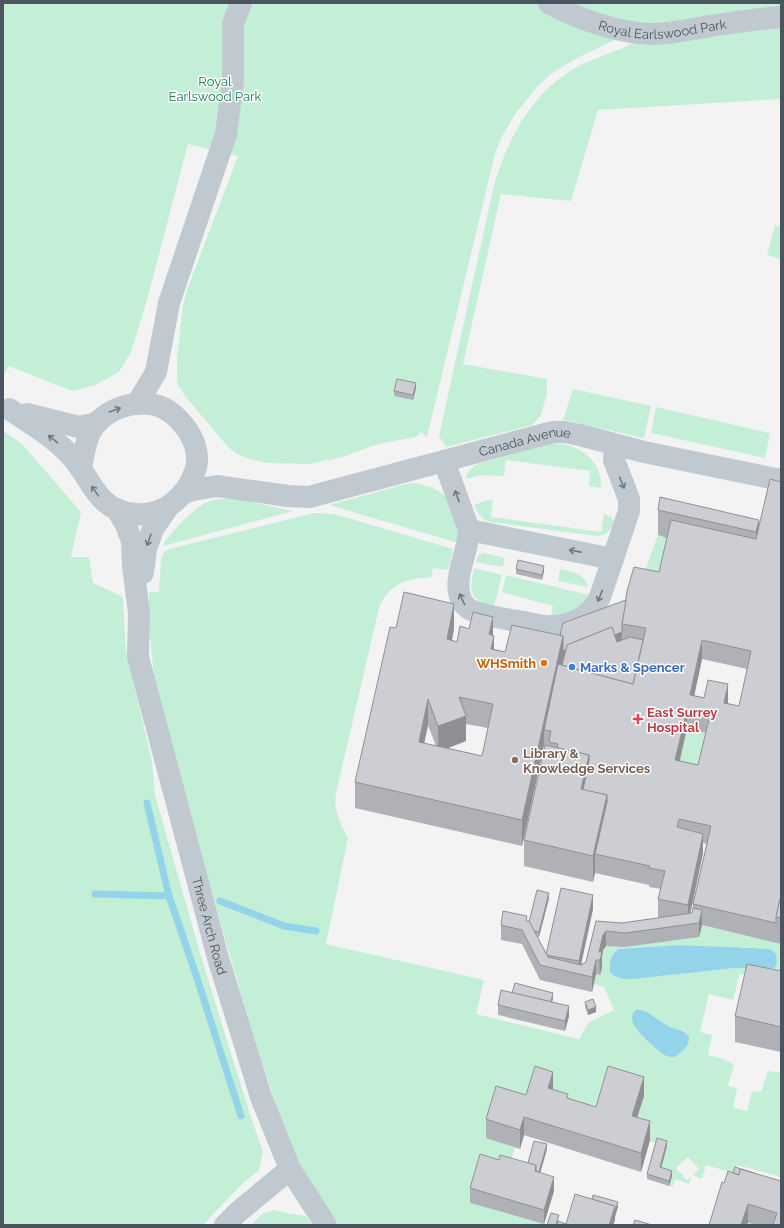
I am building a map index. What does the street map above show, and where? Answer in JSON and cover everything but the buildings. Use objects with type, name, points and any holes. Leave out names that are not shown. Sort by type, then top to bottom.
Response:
[{"type":"street","points":[[137,404],[156,372],[169,303],[226,134],[233,80],[233,24],[241,3]]},
{"type":"street","name":"Royal Earlswood Park","points":[[549,3],[569,13],[603,25],[629,32],[649,34],[669,33],[781,17]]},
{"type":"street","points":[[6,408],[32,423],[54,440],[81,467],[95,491],[108,504],[117,509],[124,512],[142,514],[151,513],[175,501],[192,479],[196,468],[197,458],[195,444],[185,426],[172,413],[164,397],[163,378],[171,338],[169,303]]},
{"type":"street","points":[[81,467],[91,430],[110,411],[146,403],[155,405],[172,413]]},
{"type":"street","points":[[6,408],[79,427],[97,423]]},
{"type":"street","name":"Canada Avenue","points":[[175,501],[197,489],[216,486],[269,494],[309,497],[553,432],[564,432],[580,435],[615,445],[781,480]]},
{"type":"street","name":"Canada Avenue","points":[[195,444],[207,463],[218,474],[235,483],[269,494]]},
{"type":"street","points":[[444,461],[469,530],[460,575],[459,586],[461,599],[467,608],[471,610],[494,617],[549,626],[565,624],[589,613],[596,605],[602,594],[627,518],[629,504],[629,499],[614,460],[615,445]]},
{"type":"street","name":"Three Arch Road","points":[[139,613],[144,588],[143,573],[146,549],[153,529],[175,501]]},
{"type":"street","name":"Three Arch Road","points":[[117,509],[126,525],[132,541],[133,566],[139,613],[138,656],[212,935],[261,1097],[290,1169],[326,1225]]},
{"type":"street","points":[[469,530],[613,559]]},
{"type":"street","points":[[225,1225],[236,1213],[290,1169]]},
{"type":"green space","points":[[3,3],[781,3],[781,99],[598,110],[571,201],[501,194],[463,364],[547,379],[547,393],[541,415],[532,425],[446,447],[439,436],[494,185],[507,150],[524,117],[548,88],[579,66],[633,43],[615,40],[577,58],[552,73],[537,87],[516,113],[502,136],[495,154],[427,437],[421,432],[416,437],[378,444],[343,457],[308,464],[266,463],[237,454],[228,447],[185,396],[178,385],[177,377],[177,359],[183,306],[187,290],[238,156],[188,144],[147,300],[131,352],[119,372],[95,385],[72,391],[9,366],[3,376]]},
{"type":"green space","points":[[775,225],[781,227],[781,259],[767,255]]},
{"type":"green space","points":[[573,389],[651,406],[644,438],[563,420]]},
{"type":"green space","points":[[656,407],[770,433],[765,458],[651,433]]},
{"type":"green space","points":[[3,431],[22,444],[81,512],[71,557],[89,557],[93,583],[123,597],[126,651],[152,761],[155,795],[203,963],[263,1152],[259,1170],[241,1185],[203,1225],[3,1225]]},
{"type":"green space","points":[[550,443],[570,446],[579,450],[593,461],[600,478],[601,488],[589,486],[590,471],[506,460],[504,476],[483,475],[466,479],[470,470],[478,464]]},
{"type":"green space","points":[[414,483],[437,490],[445,496],[448,500],[462,544],[329,505],[406,484]]},
{"type":"green space","points":[[212,500],[243,500],[293,511],[163,546],[170,535],[189,515],[202,505]]},
{"type":"green space","points":[[487,500],[493,501],[491,517],[601,532],[604,514],[611,517],[614,522],[612,528],[608,532],[596,536],[491,522],[480,516],[474,505]]},
{"type":"green space","points":[[314,513],[338,515],[453,549],[448,570],[433,568],[431,577],[414,579],[399,584],[388,593],[379,608],[336,793],[336,811],[348,838],[326,944],[484,980],[476,1014],[579,1039],[589,1022],[614,1010],[604,987],[594,984],[598,938],[693,923],[781,944],[781,983],[740,974],[733,1000],[709,994],[700,1032],[712,1035],[708,1055],[724,1059],[734,1065],[728,1086],[737,1088],[733,1108],[747,1111],[752,1091],[761,1092],[768,1071],[781,1073],[781,1177],[737,1165],[733,1179],[730,1172],[706,1165],[702,1179],[693,1175],[699,1169],[688,1157],[676,1168],[687,1180],[692,1176],[689,1184],[675,1179],[673,1187],[669,1186],[660,1172],[657,1143],[596,1125],[553,1090],[515,1147],[508,1172],[470,1203],[547,1225],[340,1225],[320,1198],[299,1162],[281,1121],[257,1048],[218,915],[154,678],[148,615],[149,592],[159,592],[161,559],[164,552],[169,549]],"holes":[[[678,945],[703,946],[769,969],[735,968],[626,979],[618,978],[609,967],[612,957],[619,949]],[[637,1009],[647,1012],[670,1027],[682,1031],[632,1017]]]},
{"type":"green space","points":[[658,535],[671,539],[659,591],[639,587]]},
{"type":"green space","points":[[483,553],[505,558],[503,567],[476,562],[478,555]]},
{"type":"green space","points":[[474,568],[502,575],[494,607],[475,598],[472,589]]},
{"type":"green space","points":[[560,569],[581,576],[588,587],[558,581]]},
{"type":"green space","points":[[506,575],[589,595],[586,606],[550,620],[553,606],[502,592]]},
{"type":"green space","points":[[687,728],[710,734],[698,784],[675,779]]},
{"type":"green space","points":[[273,1210],[306,1216],[312,1225],[251,1225],[262,1214]]},
{"type":"water","points":[[678,945],[769,949],[776,954],[777,964],[774,968],[769,969],[735,968],[633,979],[623,979],[610,972],[611,959],[619,949]]},
{"type":"water","points":[[637,1009],[647,1012],[670,1027],[682,1031],[689,1036],[686,1047],[673,1057],[666,1056],[660,1052],[635,1027],[632,1017],[633,1013]]},
{"type":"waterway","points":[[147,803],[169,896],[241,1116]]},
{"type":"waterway","points":[[95,894],[169,896]]},
{"type":"waterway","points":[[220,901],[284,926],[316,931]]},
{"type":"place","name":"WHSmith","points":[[544,663]]},
{"type":"place","name":"Marks & Spencer","points":[[572,667]]},
{"type":"place","name":"East Surrey Hospital","points":[[638,719]]},
{"type":"place","name":"Library & Knowledge Services","points":[[515,760]]}]
